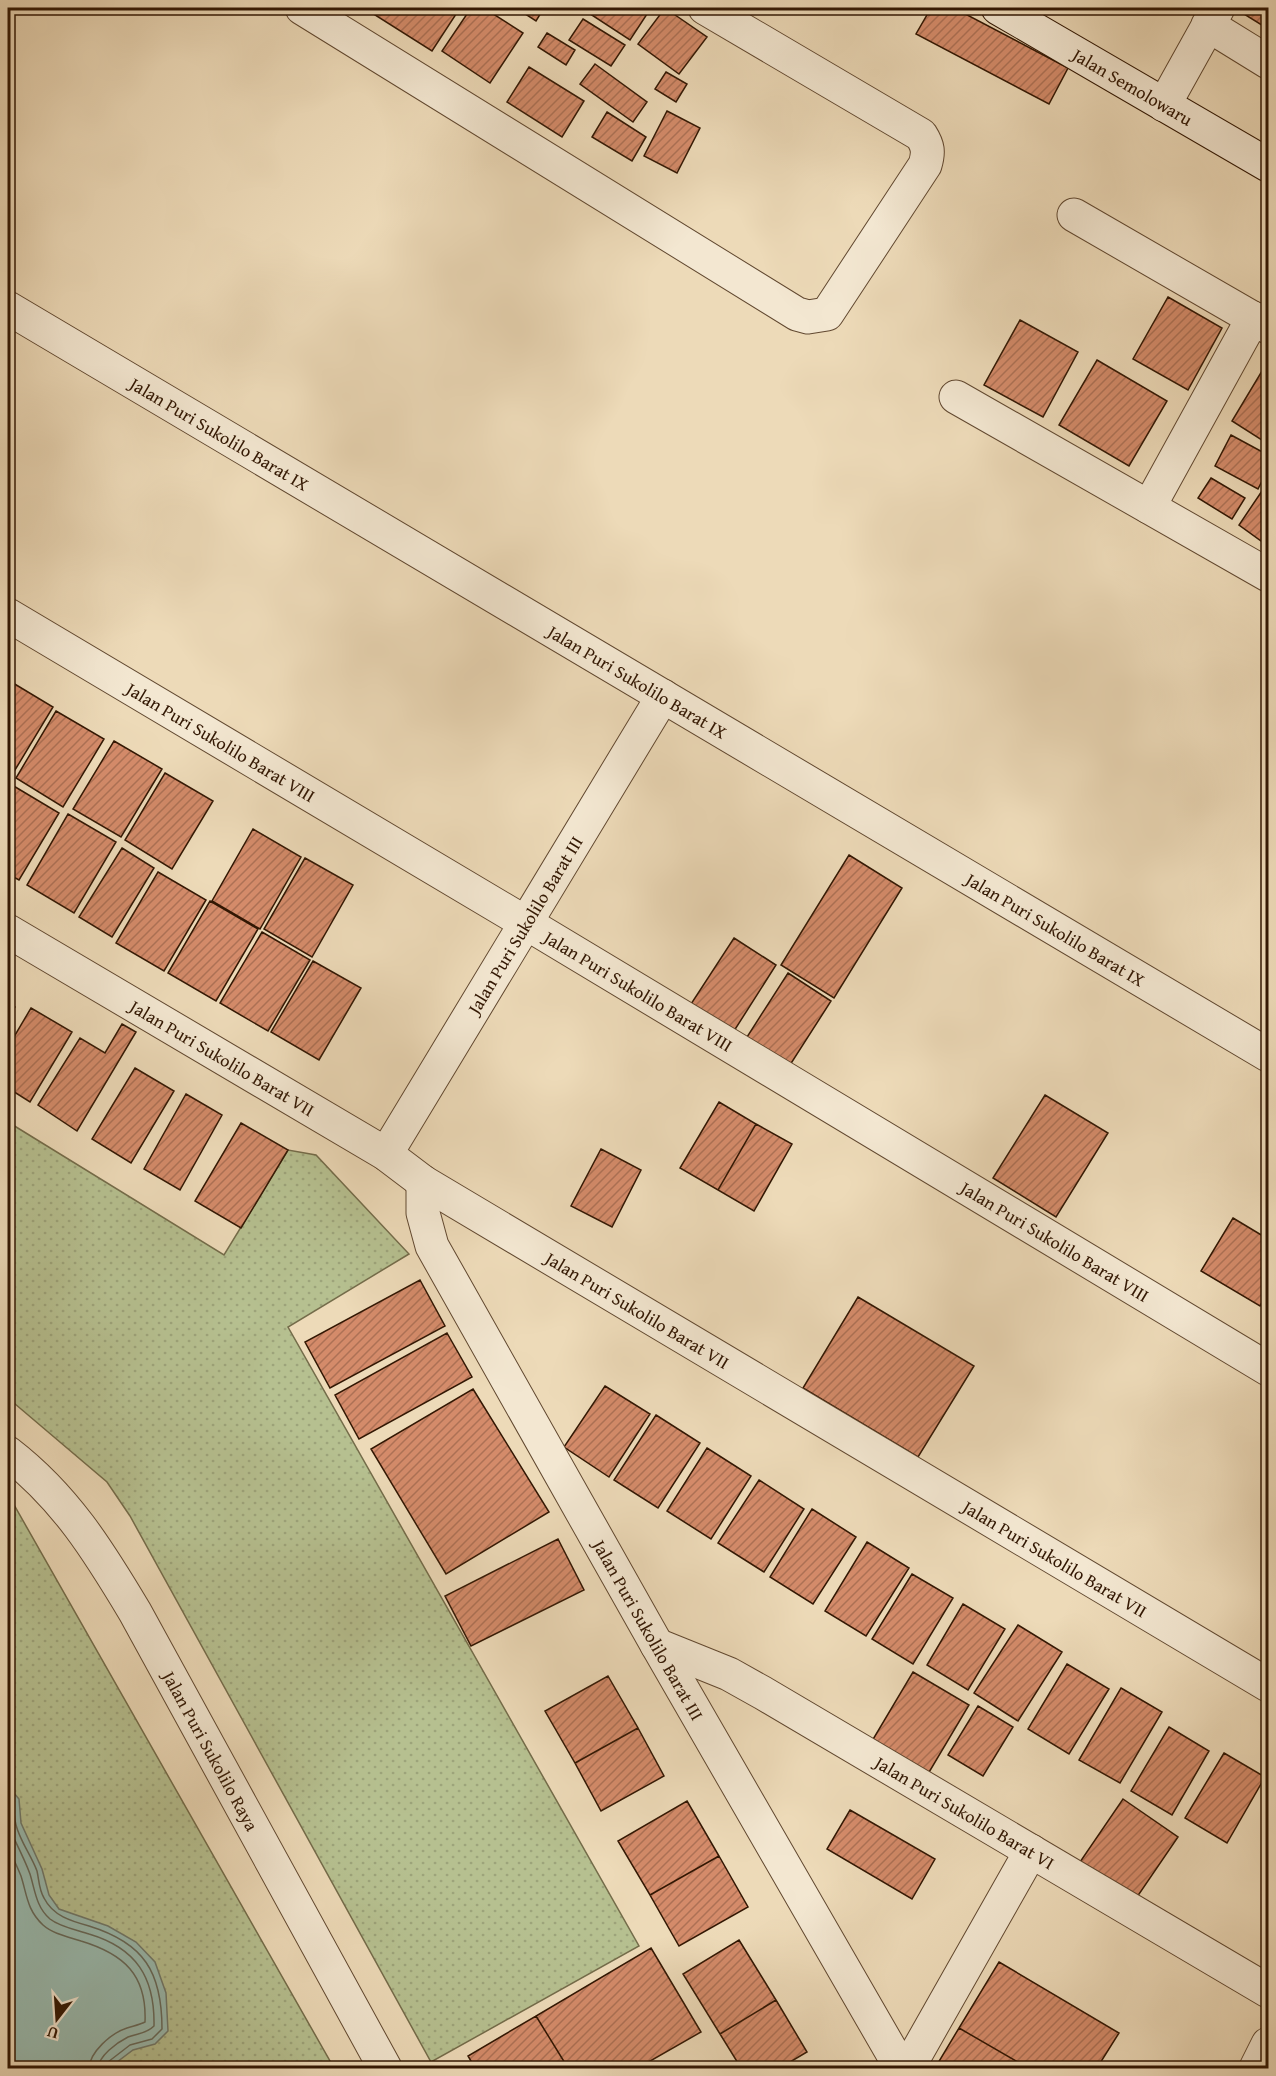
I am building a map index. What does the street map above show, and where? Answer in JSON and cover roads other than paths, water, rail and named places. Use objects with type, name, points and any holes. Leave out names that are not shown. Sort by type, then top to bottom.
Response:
[{"type":"street","points":[[303,8],[797,314],[808,317],[827,314],[925,165],[928,154],[927,144],[921,135],[705,8]]},
{"type":"street","name":"Jalan Semolowaru","points":[[998,8],[1269,165]]},
{"type":"street","points":[[1164,105],[1213,16],[1269,63]]},
{"type":"street","points":[[1074,215],[1261,323],[1149,507]]},
{"type":"street","name":"Jalan Puri Sukolilo Barat IX","points":[[8,308],[1269,1055]]},
{"type":"street","points":[[956,397],[1269,575]]},
{"type":"street","name":"Jalan Puri Sukolilo Barat VIII","points":[[8,615],[525,922],[1269,1369]]},
{"type":"street","name":"Jalan Puri Sukolilo Barat III","points":[[386,1154],[663,696]]},
{"type":"street","name":"Jalan Puri Sukolilo Barat VII","points":[[8,931],[386,1154],[423,1182],[1269,1685]]},
{"type":"street","name":"Jalan Puri Sukolilo Barat III","points":[[423,1182],[423,1213],[432,1246],[657,1645],[901,2068]]},
{"type":"street","name":"Jalan Puri Sukolilo Raya","points":[[8,1453],[28,1469],[64,1506],[94,1545],[135,1612],[385,2068]]},
{"type":"street","name":"Jalan Puri Sukolilo Barat VI","points":[[657,1645],[729,1674],[1269,1991]]},
{"type":"street","points":[[908,2068],[1031,1851]]},
{"type":"street","points":[[1256,2068],[1269,2044]]},
{"type":"water","points":[[8,1786],[19,1799],[21,1823],[42,1869],[49,1895],[59,1909],[108,1926],[136,1942],[155,1962],[166,1993],[168,2031],[155,2044],[133,2050],[109,2068],[8,2068]]}]
